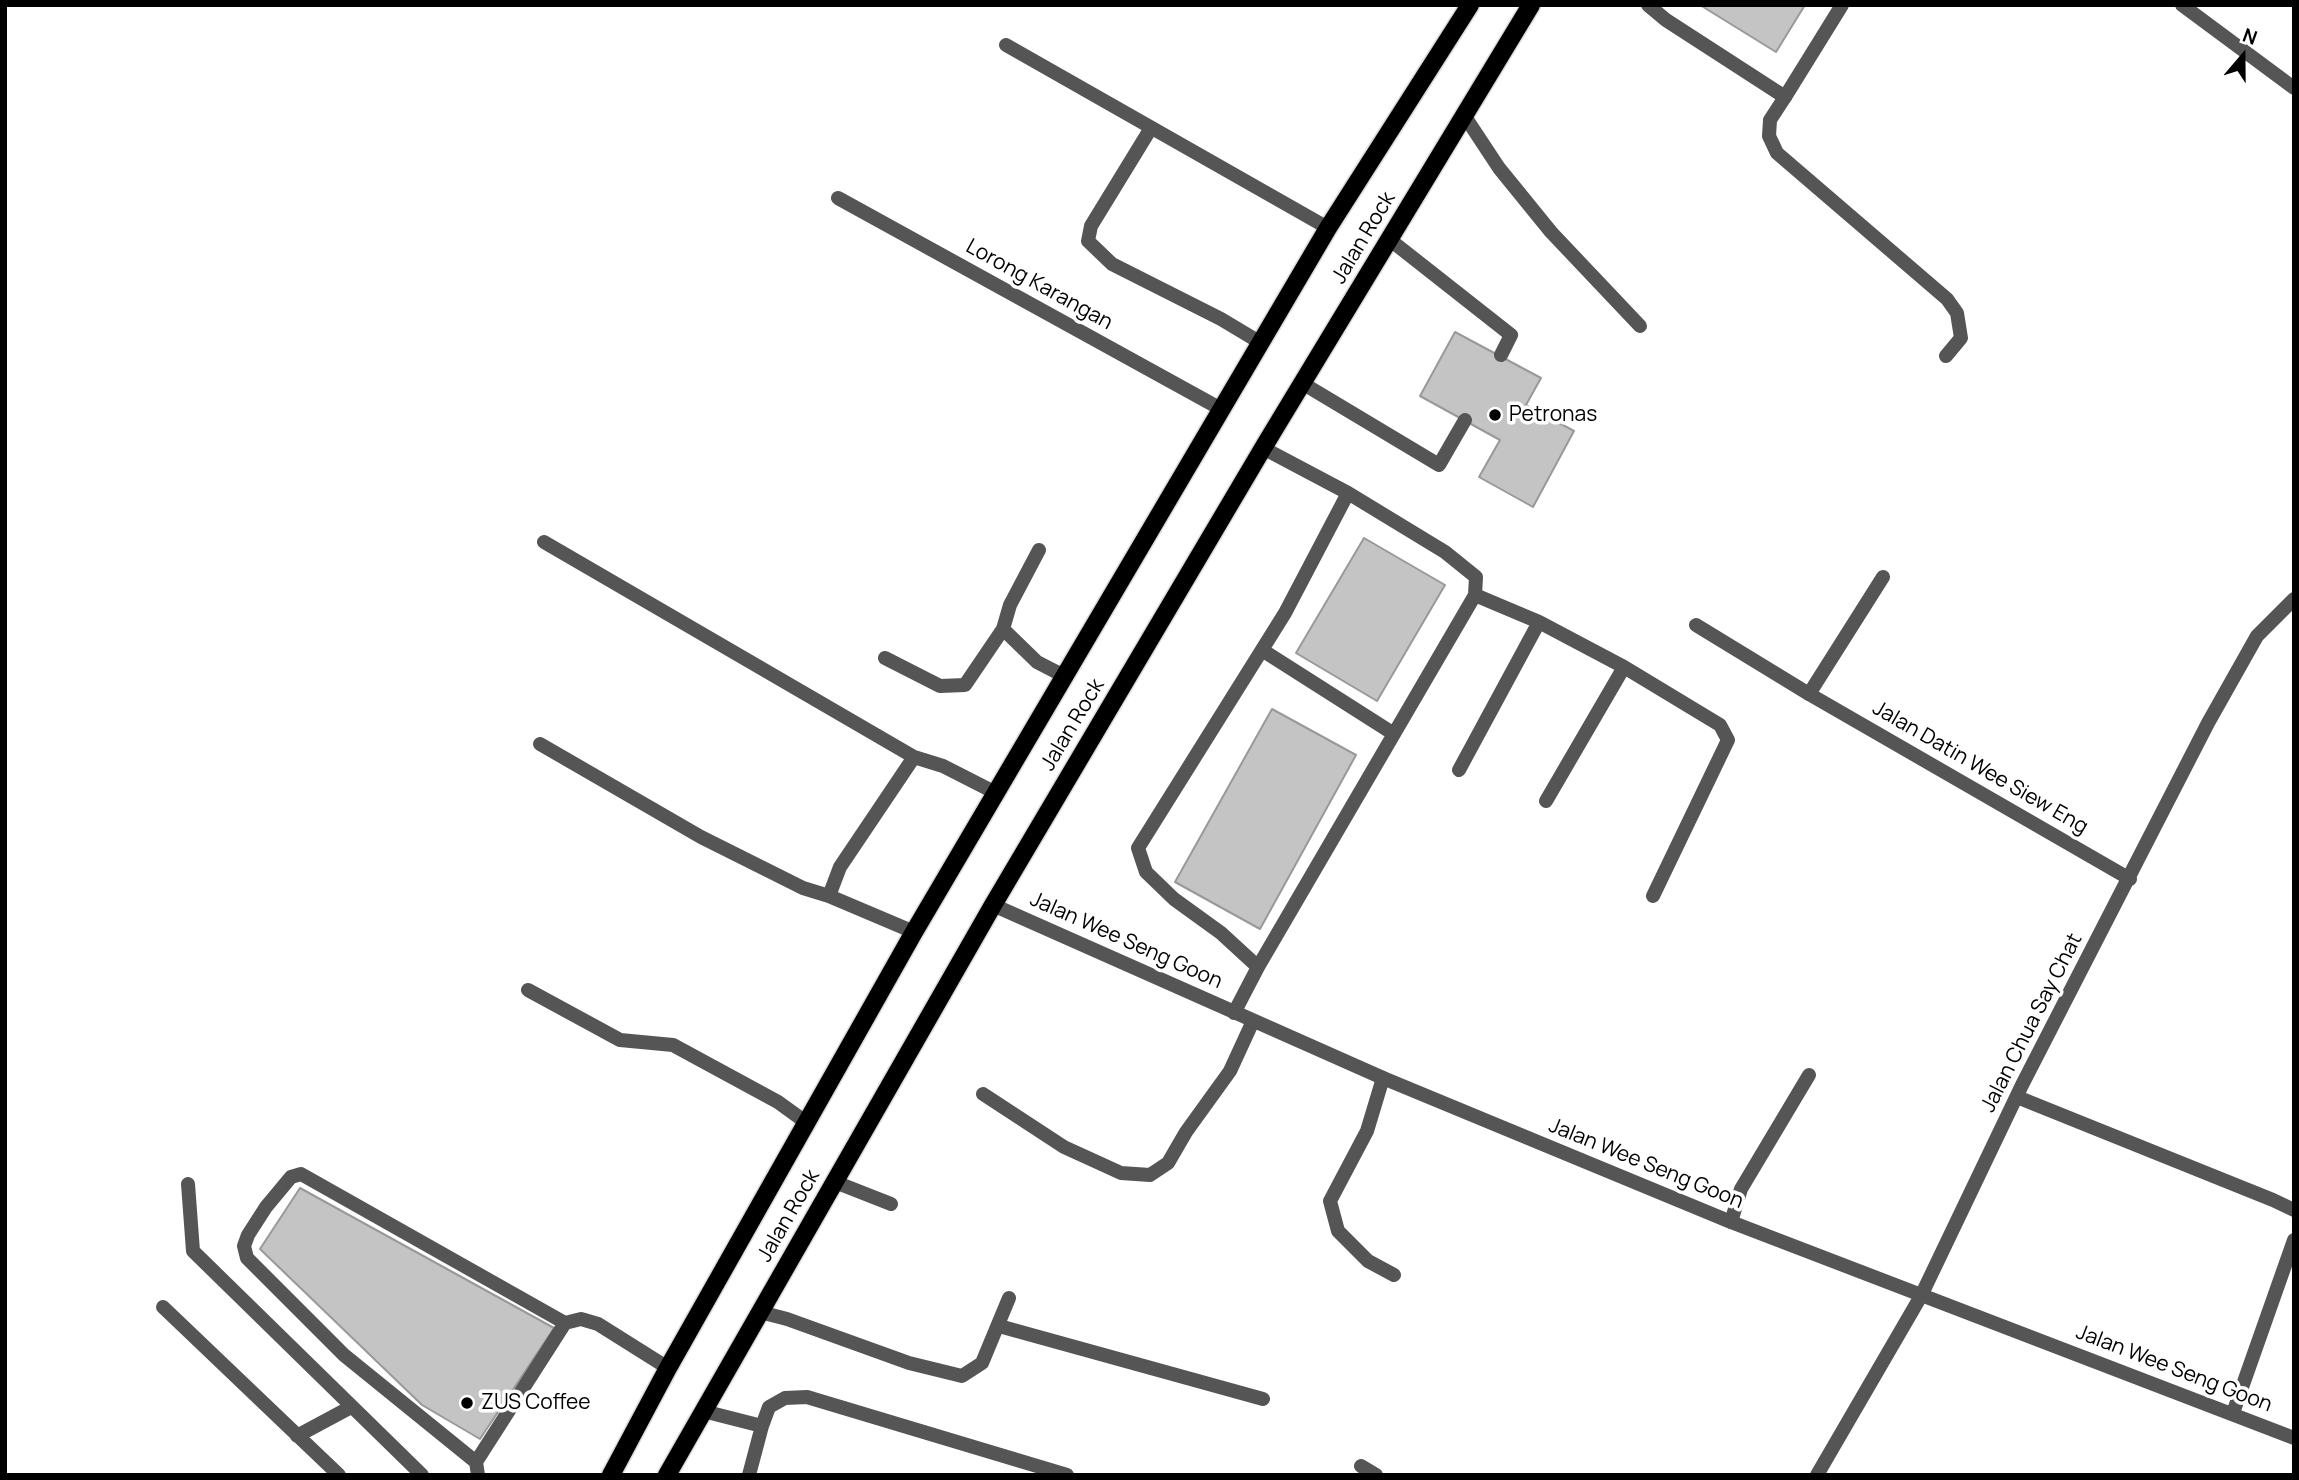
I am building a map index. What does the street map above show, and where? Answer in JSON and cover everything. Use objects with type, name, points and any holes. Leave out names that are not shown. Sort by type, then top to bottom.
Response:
[{"type":"main road","name":"Jalan Rock","points":[[611,1475],[668,1368],[914,932],[1328,228],[1470,5]]},
{"type":"main road","name":"Jalan Rock","points":[[667,1475],[993,905],[1263,448],[1531,5]]},
{"type":"street","points":[[1648,5],[1666,20],[1785,97]]},
{"type":"street","points":[[1842,5],[1770,120],[1769,135],[1777,153],[1947,299],[1956,313],[1961,338],[1946,356]]},
{"type":"street","points":[[2182,5],[2294,88]]},
{"type":"street","points":[[1006,45],[1328,228]]},
{"type":"street","points":[[1464,115],[1499,169],[1551,232],[1640,326]]},
{"type":"street","points":[[1151,128],[1091,226],[1088,241],[1112,264],[1221,319],[1261,343]]},
{"type":"street","name":"Lorong Karangan","points":[[838,198],[1221,408]]},
{"type":"street","points":[[1390,239],[1511,335],[1501,355]]},
{"type":"street","points":[[1302,383],[1439,465],[1465,420]]},
{"type":"street","points":[[1234,1013],[1258,967],[1475,595],[1476,577],[1445,552],[1348,493],[1263,448]]},
{"type":"street","points":[[1258,967],[1221,933],[1174,899],[1146,872],[1138,848],[1285,613],[1348,493]]},
{"type":"street","points":[[544,542],[914,757],[943,766],[996,793]]},
{"type":"street","points":[[885,658],[940,686],[965,685],[1003,629],[1010,605],[1039,550]]},
{"type":"street","points":[[1809,694],[1883,577]]},
{"type":"street","points":[[1475,595],[1539,622],[1624,667],[1720,725],[1728,740],[1653,897]]},
{"type":"street","name":"Jalan Chua Say Chat","points":[[1817,1475],[1921,1296],[2017,1097],[2208,723],[2257,636],[2294,598]]},
{"type":"street","points":[[1459,769],[1539,622]]},
{"type":"street","name":"Jalan Datin Wee Siew Eng","points":[[1696,625],[1809,694],[2130,879]]},
{"type":"street","points":[[1003,629],[1037,662],[1066,677]]},
{"type":"street","points":[[1262,650],[1394,734]]},
{"type":"street","points":[[1546,801],[1624,667]]},
{"type":"street","points":[[540,744],[701,837],[803,888],[829,896],[914,932]]},
{"type":"street","points":[[829,896],[841,867],[914,757]]},
{"type":"street","name":"Jalan Wee Seng Goon","points":[[993,905],[1382,1078],[1731,1222],[2294,1438]]},
{"type":"street","points":[[528,990],[620,1040],[673,1045],[778,1102],[807,1123]]},
{"type":"street","points":[[983,1094],[1064,1147],[1121,1173],[1150,1175],[1168,1163],[1186,1132],[1230,1071],[1253,1021]]},
{"type":"street","points":[[1731,1222],[1741,1189],[1809,1075]]},
{"type":"street","points":[[1382,1078],[1367,1131],[1330,1201],[1338,1230],[1368,1261],[1394,1275]]},
{"type":"street","points":[[2017,1097],[2294,1210]]},
{"type":"street","points":[[565,1323],[301,1174],[292,1177],[266,1208],[244,1246],[247,1258],[256,1268],[344,1355],[477,1468],[565,1323],[580,1319],[598,1324],[668,1368]]},
{"type":"street","points":[[835,1182],[891,1204]]},
{"type":"street","points":[[188,1184],[193,1251],[422,1475]]},
{"type":"street","points":[[2233,1413],[2294,1240]]},
{"type":"street","points":[[760,1312],[909,1363],[962,1376],[982,1363],[1009,1298]]},
{"type":"street","points":[[163,1307],[339,1475]]},
{"type":"street","points":[[999,1326],[1263,1399]]},
{"type":"street","points":[[749,1475],[769,1407],[785,1398],[807,1397],[1067,1475]]},
{"type":"street","points":[[297,1436],[351,1407]]},
{"type":"street","points":[[703,1411],[762,1426]]},
{"type":"street","points":[[1361,1466],[1376,1475]]},
{"type":"building","points":[[1700,5],[1805,5],[1776,52]]},
{"type":"building","points":[[1455,332],[1541,378],[1526,405],[1574,431],[1533,507],[1479,477],[1500,440],[1420,396]]},
{"type":"building","points":[[1364,538],[1445,585],[1377,701],[1296,653]]},
{"type":"building","points":[[1272,709],[1356,755],[1260,929],[1175,882]]},
{"type":"building","points":[[300,1188],[554,1328],[480,1439],[422,1405],[260,1249]]},
{"type":"place","name":"Petronas","points":[[1495,415]]},
{"type":"place","name":"ZUS Coffee","points":[[467,1403]]}]
